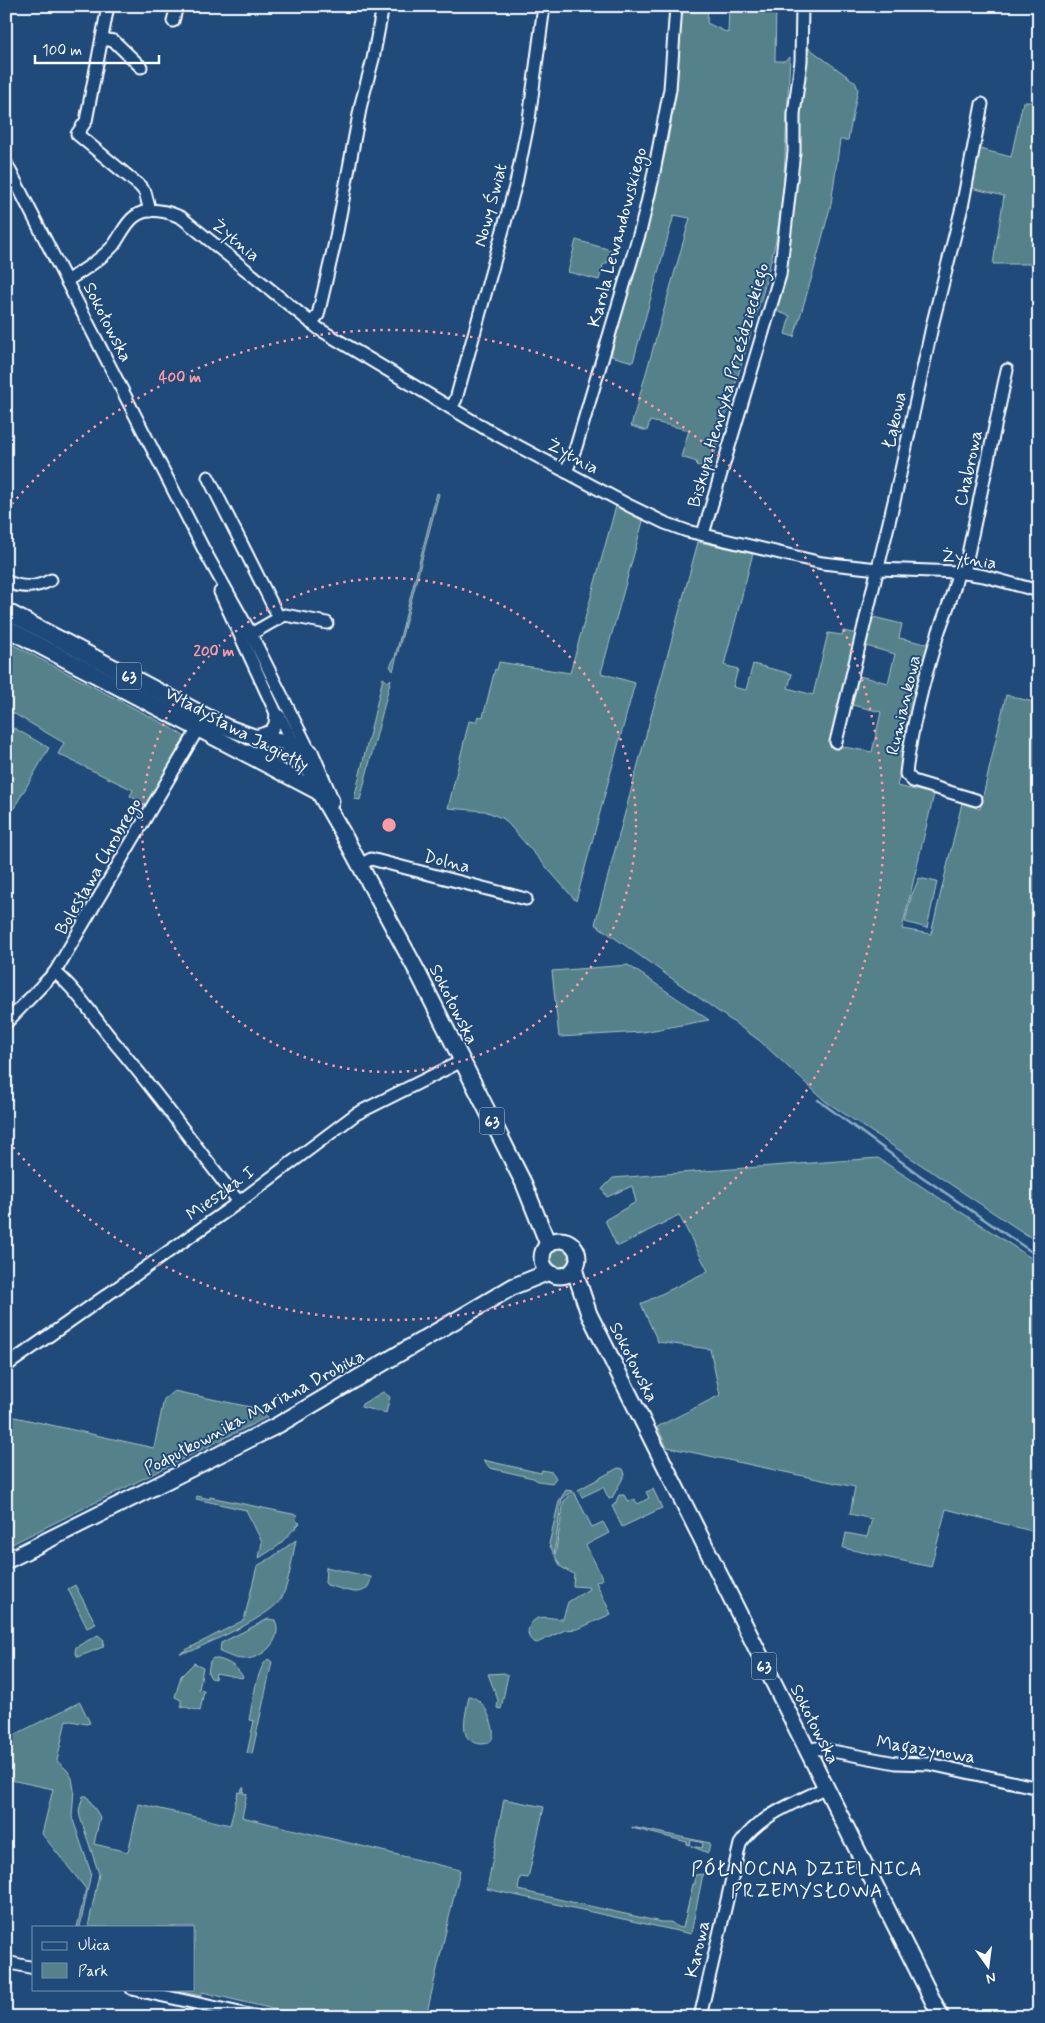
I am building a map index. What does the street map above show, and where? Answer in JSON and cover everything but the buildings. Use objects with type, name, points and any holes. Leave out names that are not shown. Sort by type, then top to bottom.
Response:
[{"type":"main road","name":"Władysława Jagiełły","points":[[6,611],[202,723],[227,745],[319,792]]},
{"type":"main road","name":"Władysława Jagiełły","points":[[6,628],[202,723],[254,737],[287,742],[298,739],[310,752]]},
{"type":"main road","name":"Sokołowska","points":[[310,752],[330,797],[338,824]]},
{"type":"main road","name":"Sokołowska","points":[[319,792],[360,865],[462,1061],[553,1242]]},
{"type":"main road","points":[[553,1242],[543,1253],[557,1269]]},
{"type":"main road","name":"63","points":[[553,1242],[569,1243],[576,1249],[578,1261],[557,1269]]},
{"type":"main road","name":"Sokołowska","points":[[557,1269],[589,1314],[940,2017]]},
{"type":"main road","name":"Podpułkownika Mariana Drobika","points":[[6,1561],[278,1425],[514,1286],[557,1269]]},
{"type":"street","points":[[66,281],[88,268],[112,246],[134,217],[150,211],[145,192],[140,186],[77,134],[86,121],[108,6]]},
{"type":"street","points":[[173,21],[177,6]]},
{"type":"street","points":[[311,323],[318,315],[335,242],[361,104],[373,59],[383,6]]},
{"type":"street","name":"Nowy Świat","points":[[451,408],[456,399],[516,182],[529,119],[544,6]]},
{"type":"street","name":"Karola Lewandowskiego","points":[[566,472],[576,447],[650,190],[670,89],[676,6]]},
{"type":"street","name":"Biskupa Henryka Przeździeckiego","points":[[703,534],[780,275],[794,152],[794,114],[801,61],[802,6]]},
{"type":"street","points":[[102,39],[114,41],[141,67]]},
{"type":"street","name":"Łąkowa","points":[[836,742],[878,569],[933,322],[962,207],[982,104]]},
{"type":"street","name":"Sokołowska","points":[[6,163],[204,550],[251,634],[298,739],[319,792]]},
{"type":"street","name":"Żytnia","points":[[150,211],[169,211],[182,218],[311,323],[451,408],[566,472],[665,523],[822,563],[878,569],[961,572],[1039,590]]},
{"type":"street","name":"Chabrowa","points":[[961,572],[1007,370]]},
{"type":"street","points":[[208,477],[279,618]]},
{"type":"street","name":"Sokołowska","points":[[204,550],[223,598],[276,713],[298,739]]},
{"type":"street","name":"Rumiankowa","points":[[961,572],[938,635],[920,701],[906,774],[913,781],[976,800]]},
{"type":"street","points":[[6,581],[27,587],[52,580]]},
{"type":"street","points":[[251,634],[286,616],[327,623]]},
{"type":"street","name":"Władysława Jagiełły","points":[[254,737],[269,733],[275,724],[276,713]]},
{"type":"street","name":"Bolesława Chrobrego","points":[[6,1023],[55,972],[202,723]]},
{"type":"street","points":[[227,745],[278,756],[287,755],[298,739]]},
{"type":"street","name":"Dolna","points":[[360,865],[371,859],[526,899]]},
{"type":"street","points":[[55,972],[77,993],[239,1202]]},
{"type":"street","name":"Mieszka I","points":[[7,1363],[239,1202],[356,1114],[462,1061]]},
{"type":"street","name":"Magazynowa","points":[[807,1751],[816,1748],[896,1763],[930,1764],[1039,1788]]},
{"type":"street","name":"Karowa","points":[[700,2017],[740,1844],[748,1832],[761,1821],[826,1787]]},
{"type":"street","points":[[6,1962],[32,1968]]},
{"type":"street","points":[[136,1990],[258,2017]]},
{"type":"green space","points":[[682,6],[708,6],[707,23],[728,33],[729,6],[776,6],[775,61],[784,61],[790,57],[783,196],[776,240],[764,289],[710,469],[696,465],[697,462],[681,457],[689,430],[650,421],[647,431],[631,426],[690,218],[674,215],[633,362],[611,356],[667,146],[677,89]]},
{"type":"green space","points":[[806,46],[855,82],[858,89],[848,140],[840,140],[831,204],[794,337],[785,334],[790,316],[773,310],[785,268],[792,226]]},
{"type":"green space","points":[[1023,102],[1039,102],[1039,264],[993,264],[1004,196],[971,188],[980,149],[1011,157]]},
{"type":"green space","points":[[576,240],[611,250],[607,263],[603,265],[599,280],[568,272]]},
{"type":"green space","points":[[437,493],[439,494],[393,671],[390,666],[395,657]]},
{"type":"green space","points":[[616,506],[643,521],[601,673],[635,683],[576,901],[504,819],[485,811],[448,808],[469,721],[476,722],[478,716],[483,717],[495,669],[497,670],[499,662],[570,673]]},
{"type":"green space","points":[[698,542],[753,553],[724,665],[738,669],[733,687],[746,690],[753,664],[792,674],[788,688],[813,695],[828,633],[842,635],[843,631],[858,634],[832,745],[872,752],[881,712],[848,704],[855,675],[888,683],[895,654],[862,645],[869,616],[902,624],[899,638],[931,645],[897,786],[934,794],[902,929],[931,934],[962,803],[980,809],[1006,695],[1033,702],[1039,682],[1039,1243],[825,1101],[760,1041],[595,924]]},
{"type":"green space","points":[[6,641],[172,728],[185,737],[146,805],[130,796],[133,790],[58,754],[64,743],[6,709]]},
{"type":"green space","points":[[383,678],[388,682],[391,679],[360,800],[354,799]]},
{"type":"green space","points":[[14,728],[49,748],[10,815],[6,812],[6,742]]},
{"type":"green space","points":[[919,878],[937,882],[927,928],[905,922],[911,897]]},
{"type":"green space","points":[[628,965],[709,1020],[643,1032],[559,1037],[552,971]]},
{"type":"green space","points":[[878,1158],[1039,1263],[1039,1533],[946,1509],[931,1567],[843,1548],[846,1533],[867,1537],[872,1519],[850,1514],[855,1487],[667,1447],[657,1427],[720,1395],[710,1349],[658,1342],[641,1304],[708,1271],[679,1215],[617,1247],[605,1220],[636,1202],[632,1186],[607,1197],[602,1189],[613,1178]]},
{"type":"green space","points":[[560,1247],[569,1250],[572,1259],[569,1268],[560,1271],[551,1268],[548,1259],[551,1250]]},
{"type":"green space","points":[[174,1391],[260,1409],[267,1417],[6,1547],[6,1415],[154,1448],[164,1399]]},
{"type":"green space","points":[[383,1392],[390,1397],[386,1413],[361,1407],[362,1404]]},
{"type":"green space","points":[[483,1460],[541,1473],[542,1470],[552,1472],[556,1478],[552,1483],[538,1481],[533,1478],[490,1468]]},
{"type":"green space","points":[[618,1468],[623,1469],[625,1474],[612,1498],[609,1499],[603,1487],[582,1497],[578,1490]]},
{"type":"green space","points":[[653,1489],[662,1508],[622,1527],[612,1506],[619,1495],[624,1495],[628,1502],[634,1499],[638,1504],[649,1498],[646,1492]]},
{"type":"green space","points":[[566,1490],[572,1491],[562,1499],[554,1554],[549,1544],[559,1501]]},
{"type":"green space","points":[[574,1492],[592,1527],[603,1522],[609,1533],[586,1545],[603,1579],[596,1582],[611,1614],[578,1629],[565,1630],[537,1643],[530,1639],[528,1635],[529,1627],[534,1620],[544,1617],[563,1619],[568,1602],[589,1589],[588,1587],[573,1586],[574,1574],[561,1567],[555,1556],[564,1501]]},
{"type":"green space","points":[[197,1496],[297,1515],[296,1521],[300,1523],[278,1546],[259,1558],[262,1542],[246,1510],[196,1499]]},
{"type":"green space","points":[[296,1540],[287,1583],[282,1597],[276,1604],[267,1612],[242,1627],[192,1651],[180,1653],[244,1620],[257,1566]]},
{"type":"green space","points":[[326,1567],[371,1577],[369,1585],[361,1592],[355,1592],[327,1585],[325,1583]]},
{"type":"green space","points":[[75,1585],[96,1624],[87,1628],[68,1589]]},
{"type":"green space","points":[[268,1619],[275,1620],[277,1627],[274,1641],[264,1652],[257,1656],[243,1659],[234,1658],[220,1652],[221,1643]]},
{"type":"green space","points":[[98,1635],[104,1640],[103,1647],[78,1657],[75,1652],[76,1647]]},
{"type":"green space","points":[[213,1658],[230,1664],[243,1677],[216,1673],[215,1679],[211,1678],[208,1673],[210,1661]]},
{"type":"green space","points":[[268,1659],[272,1662],[252,1754],[247,1753],[254,1721],[249,1720],[253,1696],[261,1670]]},
{"type":"green space","points":[[194,1663],[203,1667],[199,1690],[204,1691],[200,1711],[181,1706],[181,1700],[175,1697],[181,1676]]},
{"type":"green space","points":[[504,1673],[508,1675],[501,1709],[497,1708],[498,1700],[488,1674]]},
{"type":"green space","points":[[469,1696],[477,1699],[483,1705],[492,1724],[493,1734],[491,1740],[486,1744],[474,1742],[466,1735],[465,1721]]},
{"type":"green space","points":[[80,1702],[90,1723],[66,1720],[57,1761],[67,1770],[72,1778],[74,1790],[72,1817],[91,1873],[80,1926],[77,1926],[86,1889],[42,1834],[53,1789],[6,1779],[6,1739]]},
{"type":"green space","points":[[242,1788],[244,1788],[243,1793],[247,1794],[242,1817],[460,1870],[426,2017],[306,2017],[202,1992],[201,1996],[174,1990],[195,1990],[195,1926],[88,1926],[99,1874],[80,1817],[79,1810],[83,1796],[87,1796],[100,1817],[94,1844],[128,1852],[139,1804],[230,1825],[238,1792],[241,1793]]},
{"type":"green space","points":[[504,1799],[544,1807],[528,1878],[520,1877],[518,1890],[661,1922],[671,1922],[677,1927],[683,1928],[693,1884],[695,1884],[695,1875],[703,1874],[691,1934],[487,1889]]},
{"type":"green space","points":[[632,1827],[710,1843],[708,1853],[691,1846],[702,1848],[703,1843],[691,1840],[690,1845],[687,1842]]},
{"type":"waterway","points":[[818,1100],[918,1174],[1039,1257]]},
{"type":"district","name":"PÓŁNOCNA DZIELNICA PRZEMYSŁOWA","points":[[807,1879]]}]
